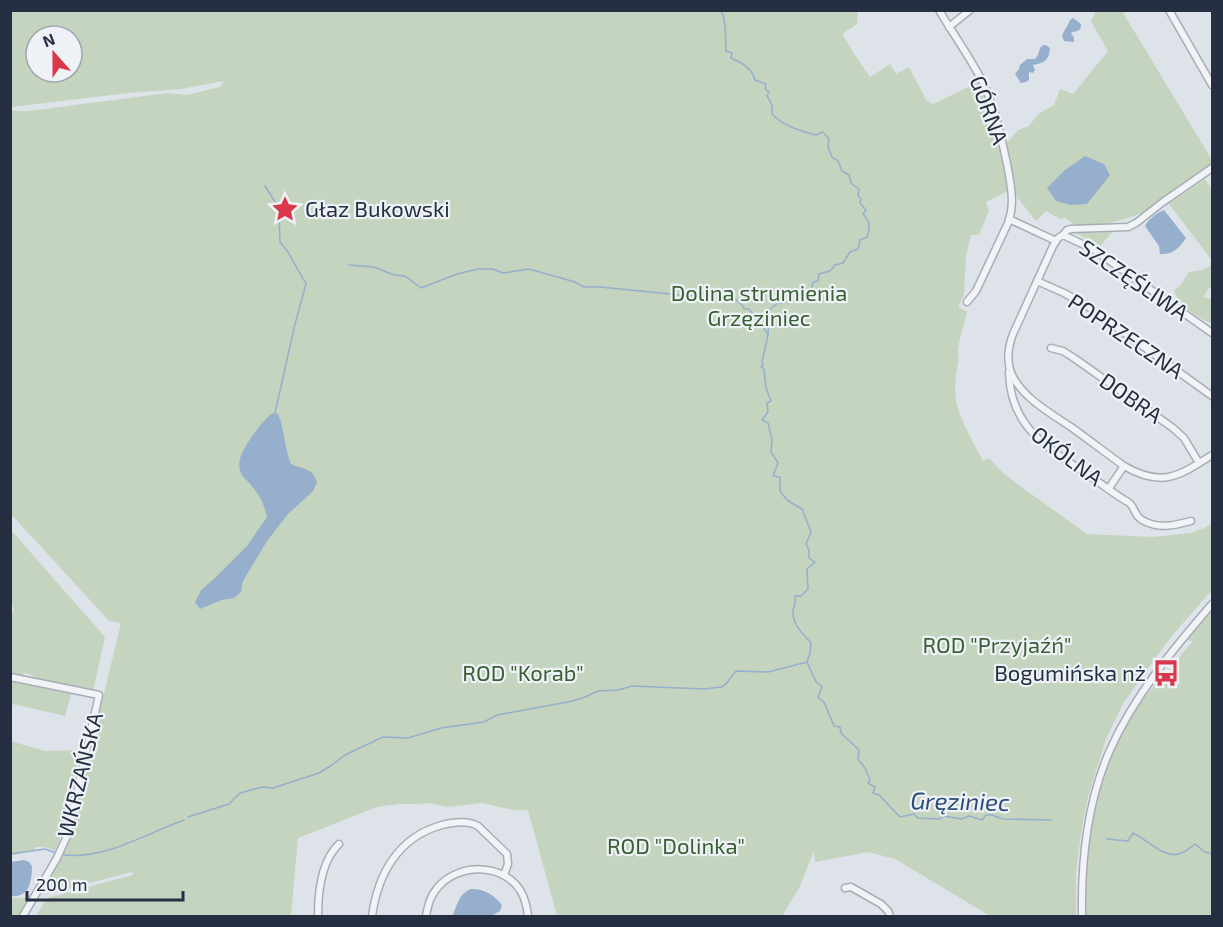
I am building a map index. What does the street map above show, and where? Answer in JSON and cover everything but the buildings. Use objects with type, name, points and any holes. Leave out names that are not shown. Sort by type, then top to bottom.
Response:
[{"type":"street","name":"GÓRNA","points":[[939,10],[979,76],[993,108],[1002,140],[1013,199],[1010,219],[976,291],[967,302]]},
{"type":"street","points":[[949,27],[970,10]]},
{"type":"street","points":[[1169,10],[1212,85]]},
{"type":"street","points":[[1063,235],[1071,229],[1128,227],[1212,168]]},
{"type":"street","points":[[1010,219],[1056,241]]},
{"type":"street","name":"SZCZĘŚLIWA","points":[[1056,241],[1063,235],[1093,249],[1212,333]]},
{"type":"street","name":"OKÓLNA","points":[[1056,241],[1011,338],[1008,364],[1012,399],[1029,429],[1042,442],[1109,488],[1124,466]]},
{"type":"street","name":"POPRZECZNA","points":[[1037,281],[1075,298],[1212,396]]},
{"type":"street","name":"DOBRA","points":[[1051,348],[1063,351],[1074,358],[1173,428],[1184,438],[1199,463]]},
{"type":"street","name":"OKÓLNA","points":[[1008,364],[1017,382],[1029,397],[1124,466],[1145,476],[1162,478],[1177,475],[1212,454]]},
{"type":"street","points":[[1109,488],[1121,500],[1130,503],[1137,516],[1149,523],[1168,526],[1191,521]]},
{"type":"street","points":[[1082,916],[1083,869],[1088,825],[1095,792],[1110,751],[1151,681],[1212,604]]},
{"type":"street","name":"WKRZAŃSKA","points":[[10,677],[99,695],[67,836],[57,858],[23,916]]},
{"type":"street","points":[[372,916],[380,882],[396,854],[408,842],[435,827],[457,822],[478,826],[507,854],[509,860],[504,875]]},
{"type":"street","points":[[318,916],[322,877],[332,851],[339,844]]},
{"type":"street","points":[[426,916],[428,904],[442,883],[453,875],[467,870],[481,869],[504,875],[514,883],[522,893],[528,916]]},
{"type":"street","points":[[844,888],[851,887],[881,904],[887,908],[890,916]]},
{"type":"green space","points":[[11,11],[858,11],[857,24],[842,34],[870,77],[890,64],[896,74],[909,67],[926,100],[933,104],[979,82],[994,122],[1009,191],[986,202],[989,211],[979,235],[971,235],[966,256],[964,295],[958,307],[967,312],[958,349],[956,400],[963,423],[975,447],[983,461],[989,458],[1016,483],[1087,534],[1153,537],[1191,533],[1212,523],[1212,590],[1170,638],[1124,702],[1106,739],[1088,797],[1082,827],[1076,872],[1076,916],[990,916],[895,859],[868,852],[815,862],[814,851],[799,888],[782,916],[557,916],[528,810],[513,810],[482,803],[447,807],[430,803],[377,807],[298,838],[291,916],[36,916],[47,898],[133,875],[132,872],[46,894],[39,893],[60,855],[85,772],[121,623],[109,621],[11,514],[11,111],[29,111],[168,93],[187,95],[220,87],[224,81],[181,89],[11,107]]},
{"type":"green space","points":[[1096,11],[1122,11],[1212,160],[1212,165],[1142,213],[1125,219],[1105,224],[1077,226],[1065,218],[1060,219],[1046,211],[1036,221],[1013,189],[1006,144],[1018,130],[1029,126],[1038,114],[1054,105],[1060,89],[1073,94],[1108,51],[1091,21]]},
{"type":"green space","points":[[1205,179],[1212,190],[1212,288],[1209,288],[1203,297],[1212,299],[1212,322],[1210,323],[1189,310],[1174,291],[1189,272],[1203,270],[1210,266],[1211,259],[1169,204]]},
{"type":"green space","points":[[1112,232],[1099,246],[1076,233]]},
{"type":"green space","points":[[11,530],[105,637],[93,691],[34,678],[24,673],[22,675],[11,673],[11,620],[14,607],[10,606]]},
{"type":"green space","points":[[1212,608],[1212,916],[1084,916],[1090,833],[1101,783],[1110,759],[1136,708],[1193,641],[1185,640]]},
{"type":"green space","points":[[11,681],[71,694],[65,716],[13,704],[11,713]]},
{"type":"green space","points":[[10,741],[45,751],[80,750],[61,836],[55,851],[45,847],[35,847],[34,851],[11,855]]},
{"type":"green space","points":[[11,898],[28,898],[19,916],[11,916]]},
{"type":"water","points":[[1073,18],[1081,24],[1080,29],[1071,33],[1074,42],[1064,41],[1062,36]]},
{"type":"water","points":[[1043,45],[1050,48],[1047,59],[1033,65],[1035,70],[1033,73],[1029,72],[1029,80],[1021,83],[1015,74],[1020,65],[1027,59],[1035,59]]},
{"type":"water","points":[[1085,156],[1104,164],[1110,175],[1087,204],[1071,205],[1056,201],[1047,188],[1065,170]]},
{"type":"water","points":[[1164,210],[1186,238],[1175,250],[1160,254],[1159,246],[1145,226],[1153,216]]},
{"type":"water","points":[[273,413],[278,414],[291,464],[310,471],[317,482],[313,491],[288,514],[267,541],[243,581],[241,592],[234,598],[200,609],[195,602],[201,590],[247,546],[267,517],[259,495],[242,474],[239,462],[254,434]]},
{"type":"water","points":[[24,860],[32,866],[30,883],[22,894],[11,896],[11,862]]},
{"type":"water","points":[[471,889],[485,891],[492,896],[502,905],[500,911],[491,916],[452,916],[461,897]]},
{"type":"waterway","name":"Gręziniec","points":[[721,10],[725,25],[726,51],[732,53],[731,58],[749,69],[755,80],[766,84],[765,89],[769,92],[767,96],[772,105],[772,114],[776,118],[804,132],[816,135],[823,132],[829,139],[828,147],[832,157],[838,161],[842,171],[849,175],[851,183],[859,189],[858,196],[866,210],[863,214],[869,225],[867,237],[860,240],[858,249],[850,252],[843,263],[835,265],[830,271],[819,274],[818,281],[813,282],[811,290],[791,294],[790,302],[778,303],[769,310],[768,335],[761,367],[764,369],[766,388],[771,401],[767,403],[768,412],[762,420],[768,423],[772,440],[771,452],[778,463],[773,476],[780,477],[780,491],[787,500],[802,509],[811,532],[806,544],[809,558],[815,562],[807,569],[808,589],[801,596],[795,596],[793,616],[811,643],[807,662],[816,682],[822,686],[818,698],[824,702],[834,726],[840,727],[841,733],[859,750],[858,759],[865,768],[870,780],[868,783],[875,787],[873,793],[879,795],[900,817],[914,814],[918,818],[939,819],[944,816],[961,819],[969,816],[982,820],[986,815],[992,815],[1003,819],[1052,820]]},
{"type":"waterway","points":[[265,186],[279,208],[280,242],[306,284],[275,413]]},
{"type":"waterway","points":[[349,265],[374,267],[394,275],[405,276],[421,288],[457,274],[478,269],[493,269],[503,273],[529,269],[575,282],[584,287],[691,296],[710,291],[722,295],[727,292],[744,309],[749,309],[768,335]]},
{"type":"waterway","points":[[188,817],[229,804],[240,793],[262,787],[273,788],[319,773],[345,755],[383,737],[408,738],[441,728],[484,722],[497,715],[568,702],[598,691],[618,690],[632,686],[704,689],[721,687],[736,671],[768,672],[807,662]]},
{"type":"waterway","points":[[64,855],[80,855],[111,849],[184,820]]},
{"type":"waterway","name":"Gręziniec","points":[[1107,839],[1128,841],[1133,833],[1167,853],[1180,853],[1195,844],[1205,852],[1212,854]]},
{"type":"waterway","points":[[10,854],[45,849],[56,853]]},
{"type":"place","name":"Głaz Bukowski","points":[[285,209]]},
{"type":"place","name":"Bogumińska nż","points":[[1166,673]]},
{"type":"park label","name":"Dolina strumienia Grzęziniec","points":[[759,306]]},
{"type":"park label","name":"ROD \"Przyjaźń\"","points":[[997,645]]},
{"type":"park label","name":"ROD \"Korab\"","points":[[523,673]]},
{"type":"park label","name":"ROD \"Dolinka\"","points":[[676,846]]}]
